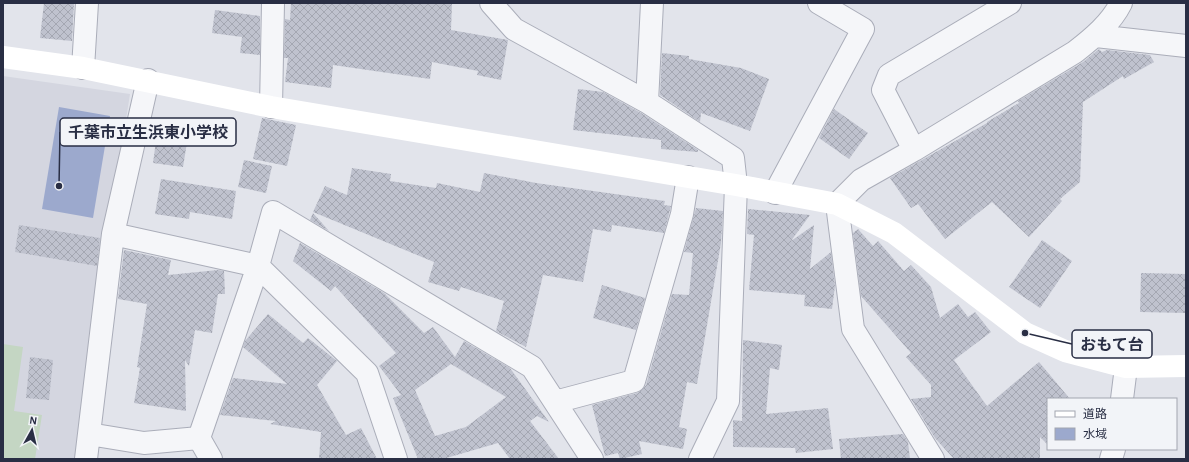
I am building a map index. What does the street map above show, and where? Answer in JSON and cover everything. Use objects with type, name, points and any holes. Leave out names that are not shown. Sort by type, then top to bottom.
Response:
[{"type":"street","points":[[83,68],[87,3]]},
{"type":"street","points":[[271,107],[272,3]]},
{"type":"street","points":[[491,3],[514,29],[647,102],[733,158],[736,185],[728,400],[700,459]]},
{"type":"street","points":[[647,102],[652,3]]},
{"type":"street","points":[[775,192],[863,29],[819,3]]},
{"type":"street","points":[[914,150],[883,90],[889,75],[1010,3]]},
{"type":"street","points":[[836,204],[861,180],[914,150],[1075,52],[1096,36],[1116,5]]},
{"type":"street","points":[[1096,36],[1186,46]]},
{"type":"street","points":[[3,57],[83,68],[148,80],[271,107],[736,185],[836,204],[894,233],[1025,333],[1065,351],[1126,367],[1186,366]]},
{"type":"street","points":[[86,459],[113,234],[148,80]]},
{"type":"street","points":[[555,402],[634,381],[682,214],[688,177]]},
{"type":"street","points":[[836,204],[853,329],[933,459]]},
{"type":"street","points":[[211,459],[199,438],[258,266],[272,212],[532,367],[592,459]]},
{"type":"street","points":[[113,234],[258,266],[366,373],[396,459]]},
{"type":"street","points":[[1122,398],[1126,367]]},
{"type":"street","points":[[89,434],[144,442],[199,438]]},
{"type":"shaded area","points":[[3,76],[130,94],[101,278],[77,459],[3,459]]},
{"type":"green space","points":[[3,344],[23,347],[14,411],[42,415],[35,459],[3,459]]},
{"type":"water","points":[[59,107],[110,116],[93,218],[42,209]]},
{"type":"building","points":[[44,3],[74,3],[72,41],[40,38]]},
{"type":"building","points":[[291,3],[452,3],[451,30],[508,40],[501,80],[477,75],[478,71],[432,62],[430,79],[333,65],[331,88],[285,82],[288,58],[284,58],[285,19],[290,20]]},
{"type":"building","points":[[215,10],[260,16],[260,55],[240,53],[242,37],[212,33]]},
{"type":"building","points":[[1099,49],[1102,52],[1107,50],[1150,55],[1154,62],[1124,79],[1123,76],[1083,102],[1080,182],[1060,199],[1062,201],[1029,237],[992,202],[945,239],[918,204],[911,208],[890,178],[987,123],[1019,103],[1018,101],[1083,62]]},
{"type":"building","points":[[662,53],[689,56],[689,59],[741,68],[769,79],[750,131],[701,113],[700,122],[660,95]]},
{"type":"building","points":[[578,89],[603,92],[641,113],[698,150],[698,152],[661,149],[661,140],[573,130]]},
{"type":"building","points":[[834,109],[868,133],[849,159],[819,138]]},
{"type":"building","points":[[262,118],[296,125],[287,166],[253,159]]},
{"type":"building","points":[[159,119],[190,124],[183,167],[153,163]]},
{"type":"building","points":[[244,160],[272,166],[266,193],[238,187]]},
{"type":"building","points":[[352,168],[391,174],[390,181],[436,188],[437,183],[480,192],[484,173],[536,183],[665,201],[664,205],[671,206],[664,233],[612,225],[611,232],[593,229],[583,282],[543,275],[526,347],[496,331],[504,301],[461,287],[459,291],[428,282],[434,262],[313,212],[325,186],[347,195]]},
{"type":"building","points":[[161,179],[236,191],[232,219],[190,212],[189,219],[155,214]]},
{"type":"building","points":[[696,208],[723,211],[721,243],[697,384],[687,382],[679,427],[687,429],[683,449],[639,441],[642,454],[620,459],[618,453],[605,456],[592,405],[637,393],[646,385],[672,294],[689,295],[693,253],[684,252]]},
{"type":"building","points":[[748,209],[810,215],[791,241],[814,225],[810,269],[831,252],[835,286],[832,309],[804,306],[805,295],[749,290],[754,235],[747,234]]},
{"type":"building","points":[[313,213],[329,231],[310,220]]},
{"type":"building","points":[[19,225],[100,238],[97,266],[15,252]]},
{"type":"building","points":[[858,229],[873,246],[878,241],[904,271],[911,265],[931,287],[940,318],[958,304],[968,317],[975,312],[991,332],[954,360],[987,406],[1039,362],[1069,398],[1047,398],[1047,444],[1040,437],[1040,459],[954,459],[935,438],[911,399],[931,397],[931,385],[906,357],[911,353],[861,296],[853,233]]},
{"type":"building","points":[[1042,240],[1072,261],[1040,308],[1009,287]]},
{"type":"building","points":[[300,243],[384,293],[424,333],[433,327],[455,357],[464,341],[510,368],[549,422],[537,416],[530,421],[559,459],[510,459],[498,443],[443,459],[418,459],[393,398],[401,395],[379,366],[396,353],[335,286],[331,291],[293,261]],"holes":[[[451,364],[506,397],[466,427],[435,436],[415,390]]]},
{"type":"building","points":[[124,250],[171,260],[168,275],[218,270],[224,271],[225,294],[218,294],[212,333],[195,330],[189,366],[185,360],[186,411],[134,403],[140,368],[137,367],[147,304],[118,299]]},
{"type":"building","points":[[1141,273],[1186,274],[1186,313],[1140,312]]},
{"type":"building","points":[[602,285],[645,298],[636,330],[593,318]]},
{"type":"building","points":[[268,314],[303,343],[308,338],[337,361],[317,385],[346,435],[361,428],[377,459],[319,459],[321,432],[270,424],[276,421],[220,415],[233,378],[287,384],[243,347],[245,341]]},
{"type":"building","points":[[743,340],[782,345],[779,370],[770,368],[766,414],[828,408],[833,449],[796,453],[795,448],[733,447],[733,420],[742,421]]},
{"type":"building","points":[[30,357],[53,360],[49,400],[26,398]]},
{"type":"building","points":[[903,434],[908,442],[910,459],[841,459],[839,439]]},
{"type":"place","name":"千葉市立生浜東小学校","points":[[59,186]]},
{"type":"place","name":"おもて台","points":[[1025,333]]}]
